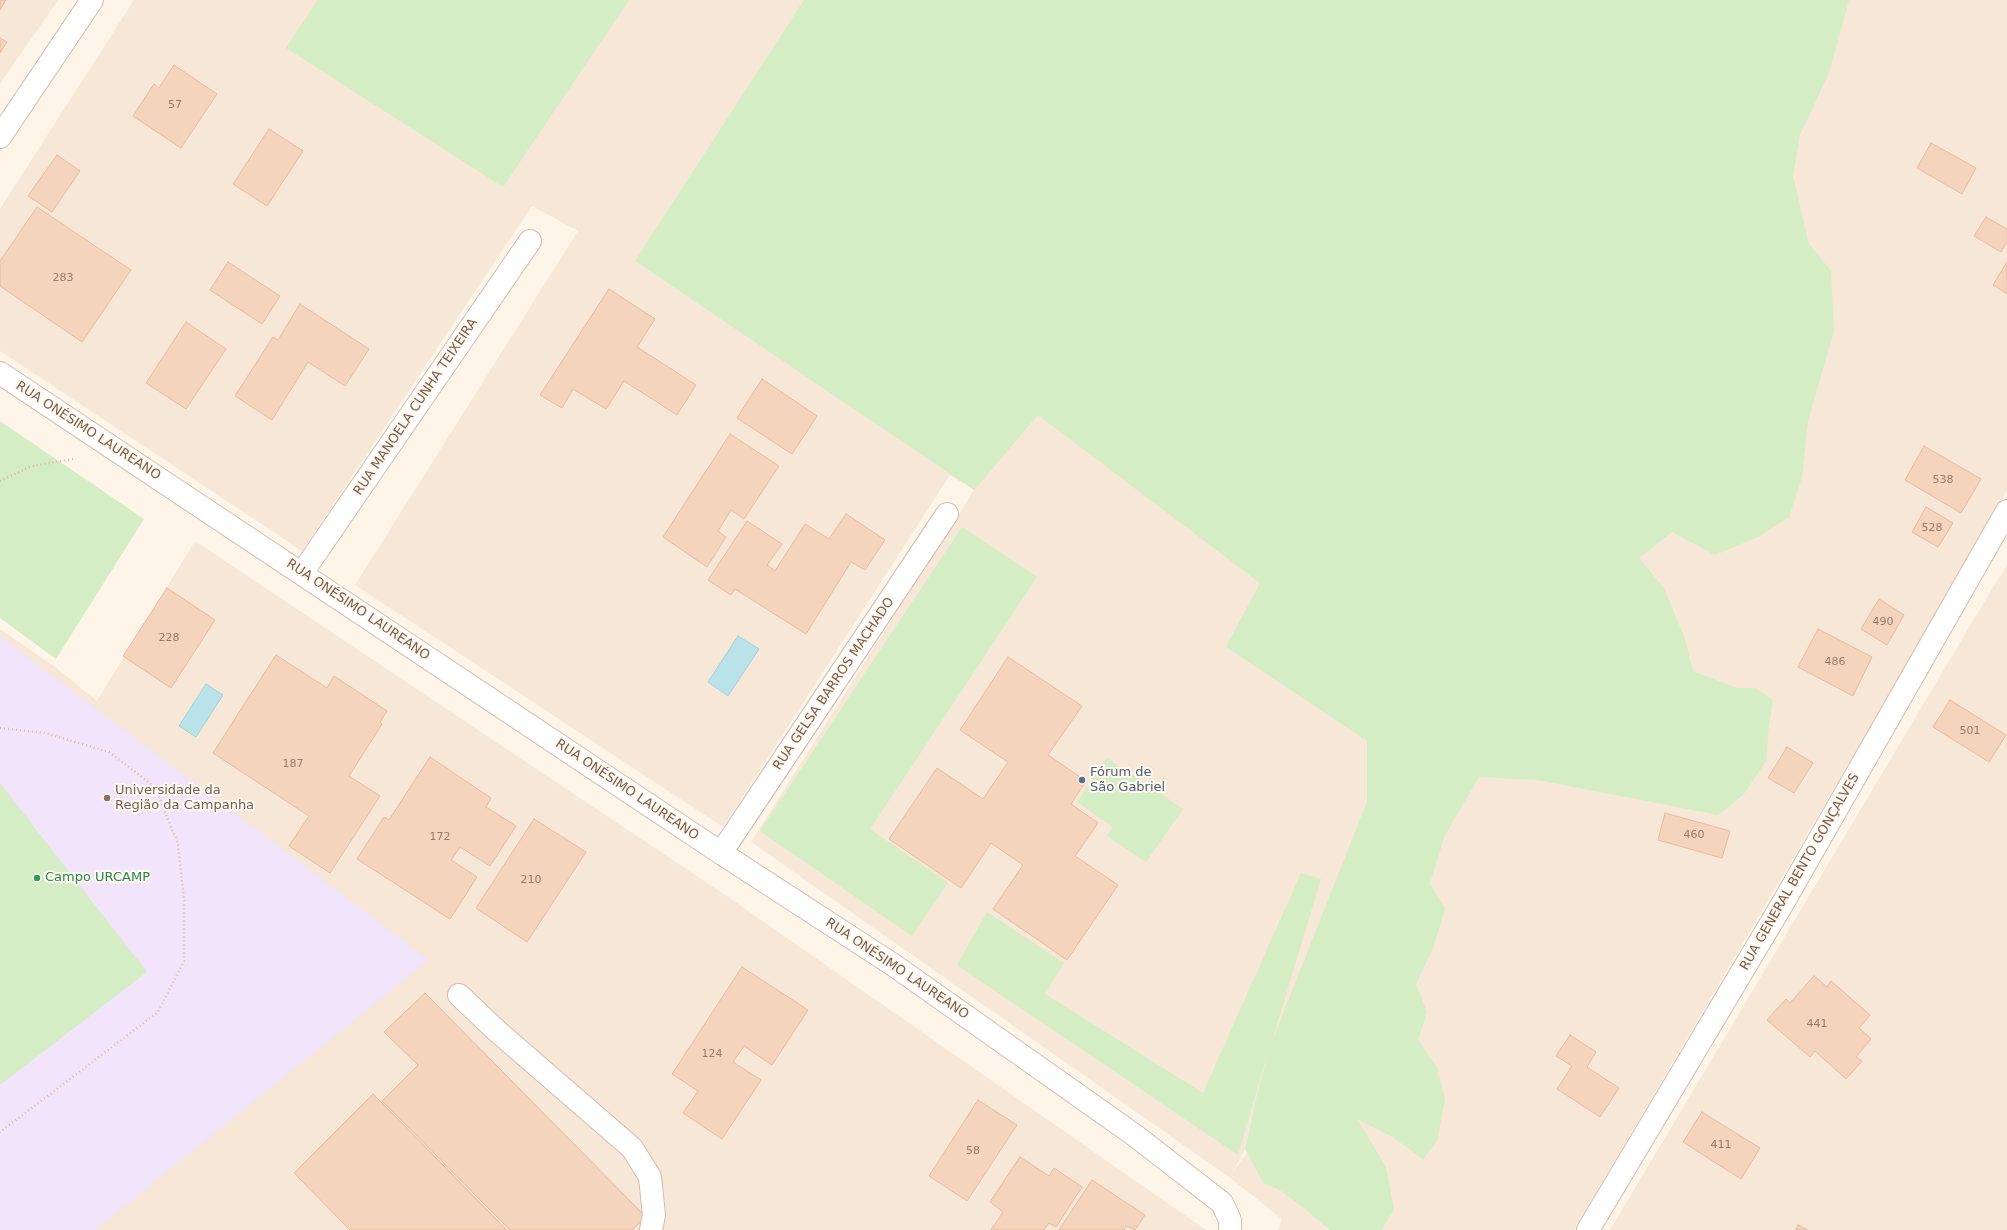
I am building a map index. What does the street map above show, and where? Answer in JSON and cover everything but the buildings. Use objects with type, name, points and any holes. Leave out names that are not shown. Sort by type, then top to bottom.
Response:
[{"type":"street","points":[[0,137],[92,0]]},
{"type":"street","name":"RUA MANOELA CUNHA TEIXEIRA","points":[[302,573],[530,241]]},
{"type":"street","name":"RUA ONÉSIMO LAUREANO","points":[[0,373],[722,853],[892,964],[1133,1134],[1222,1204],[1230,1220],[1230,1230]]},
{"type":"street","name":"RUA GENERAL BENTO GONÇALVES","points":[[1588,1230],[1783,903],[2007,511]]},
{"type":"street","name":"RUA GELSA BARROS MACHADO","points":[[722,853],[947,514]]},
{"type":"street","points":[[459,995],[497,1031],[632,1148],[650,1177],[654,1215],[651,1230]]},
{"type":"path","points":[[0,481],[32,466],[58,461],[124,454]]},
{"type":"path","points":[[0,728],[45,733],[109,752],[155,787],[178,844],[184,900],[184,961],[158,1012],[0,1132]]},
{"type":"shaded area","points":[[0,0],[58,0],[0,84]]},
{"type":"shaded area","points":[[134,0],[2007,0],[2007,490],[1855,753],[1574,1230],[1278,1230],[1282,1219],[1229,1177],[751,842],[974,490],[950,475],[723,827],[355,585],[578,231],[532,206],[302,551],[0,351],[0,209]],"holes":[[[1254,1107],[1252,1146],[1232,1173],[1245,1149]]]},
{"type":"shaded area","points":[[195,541],[731,899],[1206,1230],[0,1230],[0,629],[55,667],[97,701]]},
{"type":"shaded area","points":[[2007,565],[2007,1230],[1610,1230],[1983,604]]},
{"type":"shaded area","name":"Universidade da Região da Campanha","points":[[0,636],[429,960],[95,1230],[0,1230]]},
{"type":"green space","points":[[318,0],[629,0],[503,187],[286,48]]},
{"type":"green space","points":[[804,0],[1849,0],[1829,73],[1800,135],[1793,176],[1809,244],[1831,271],[1834,331],[1808,421],[1802,477],[1789,517],[1758,537],[1715,555],[1672,532],[1639,558],[1664,588],[1685,639],[1693,671],[1737,688],[1755,688],[1773,700],[1768,732],[1767,760],[1743,795],[1718,815],[1538,780],[1479,777],[1445,835],[1430,883],[1445,909],[1433,948],[1416,984],[1427,1012],[1418,1040],[1437,1068],[1445,1099],[1437,1141],[1423,1159],[1391,1136],[1357,1119],[1386,1167],[1394,1210],[1381,1230],[1330,1230],[1303,1207],[1278,1189],[1264,1184],[1245,1149],[1270,1046],[1238,1155],[957,965],[987,912],[1064,963],[1045,994],[1203,1093],[1301,873],[1321,879],[1272,1041],[1367,802],[1367,741],[1226,647],[1260,583],[1038,415],[974,490],[635,261]]},
{"type":"green space","points":[[0,421],[144,519],[56,659],[0,618]]},
{"type":"green space","points":[[962,527],[1037,577],[870,829],[948,883],[912,936],[760,831]]},
{"type":"green space","points":[[1107,758],[1183,809],[1146,862],[1107,836],[1113,827],[1077,802]]},
{"type":"green space","name":"Campo URCAMP","points":[[0,783],[147,972],[0,1085]]},
{"type":"water","points":[[738,636],[759,649],[728,696],[708,682]]},
{"type":"water","points":[[206,684],[223,695],[196,737],[179,726]]},
{"type":"place","name":"Fórum de São Gabriel","points":[[1082,780]]},
{"type":"place","name":"Universidade da Região da Campanha","points":[[107,798]]},
{"type":"place","name":"Campo URCAMP","points":[[37,878]]}]
